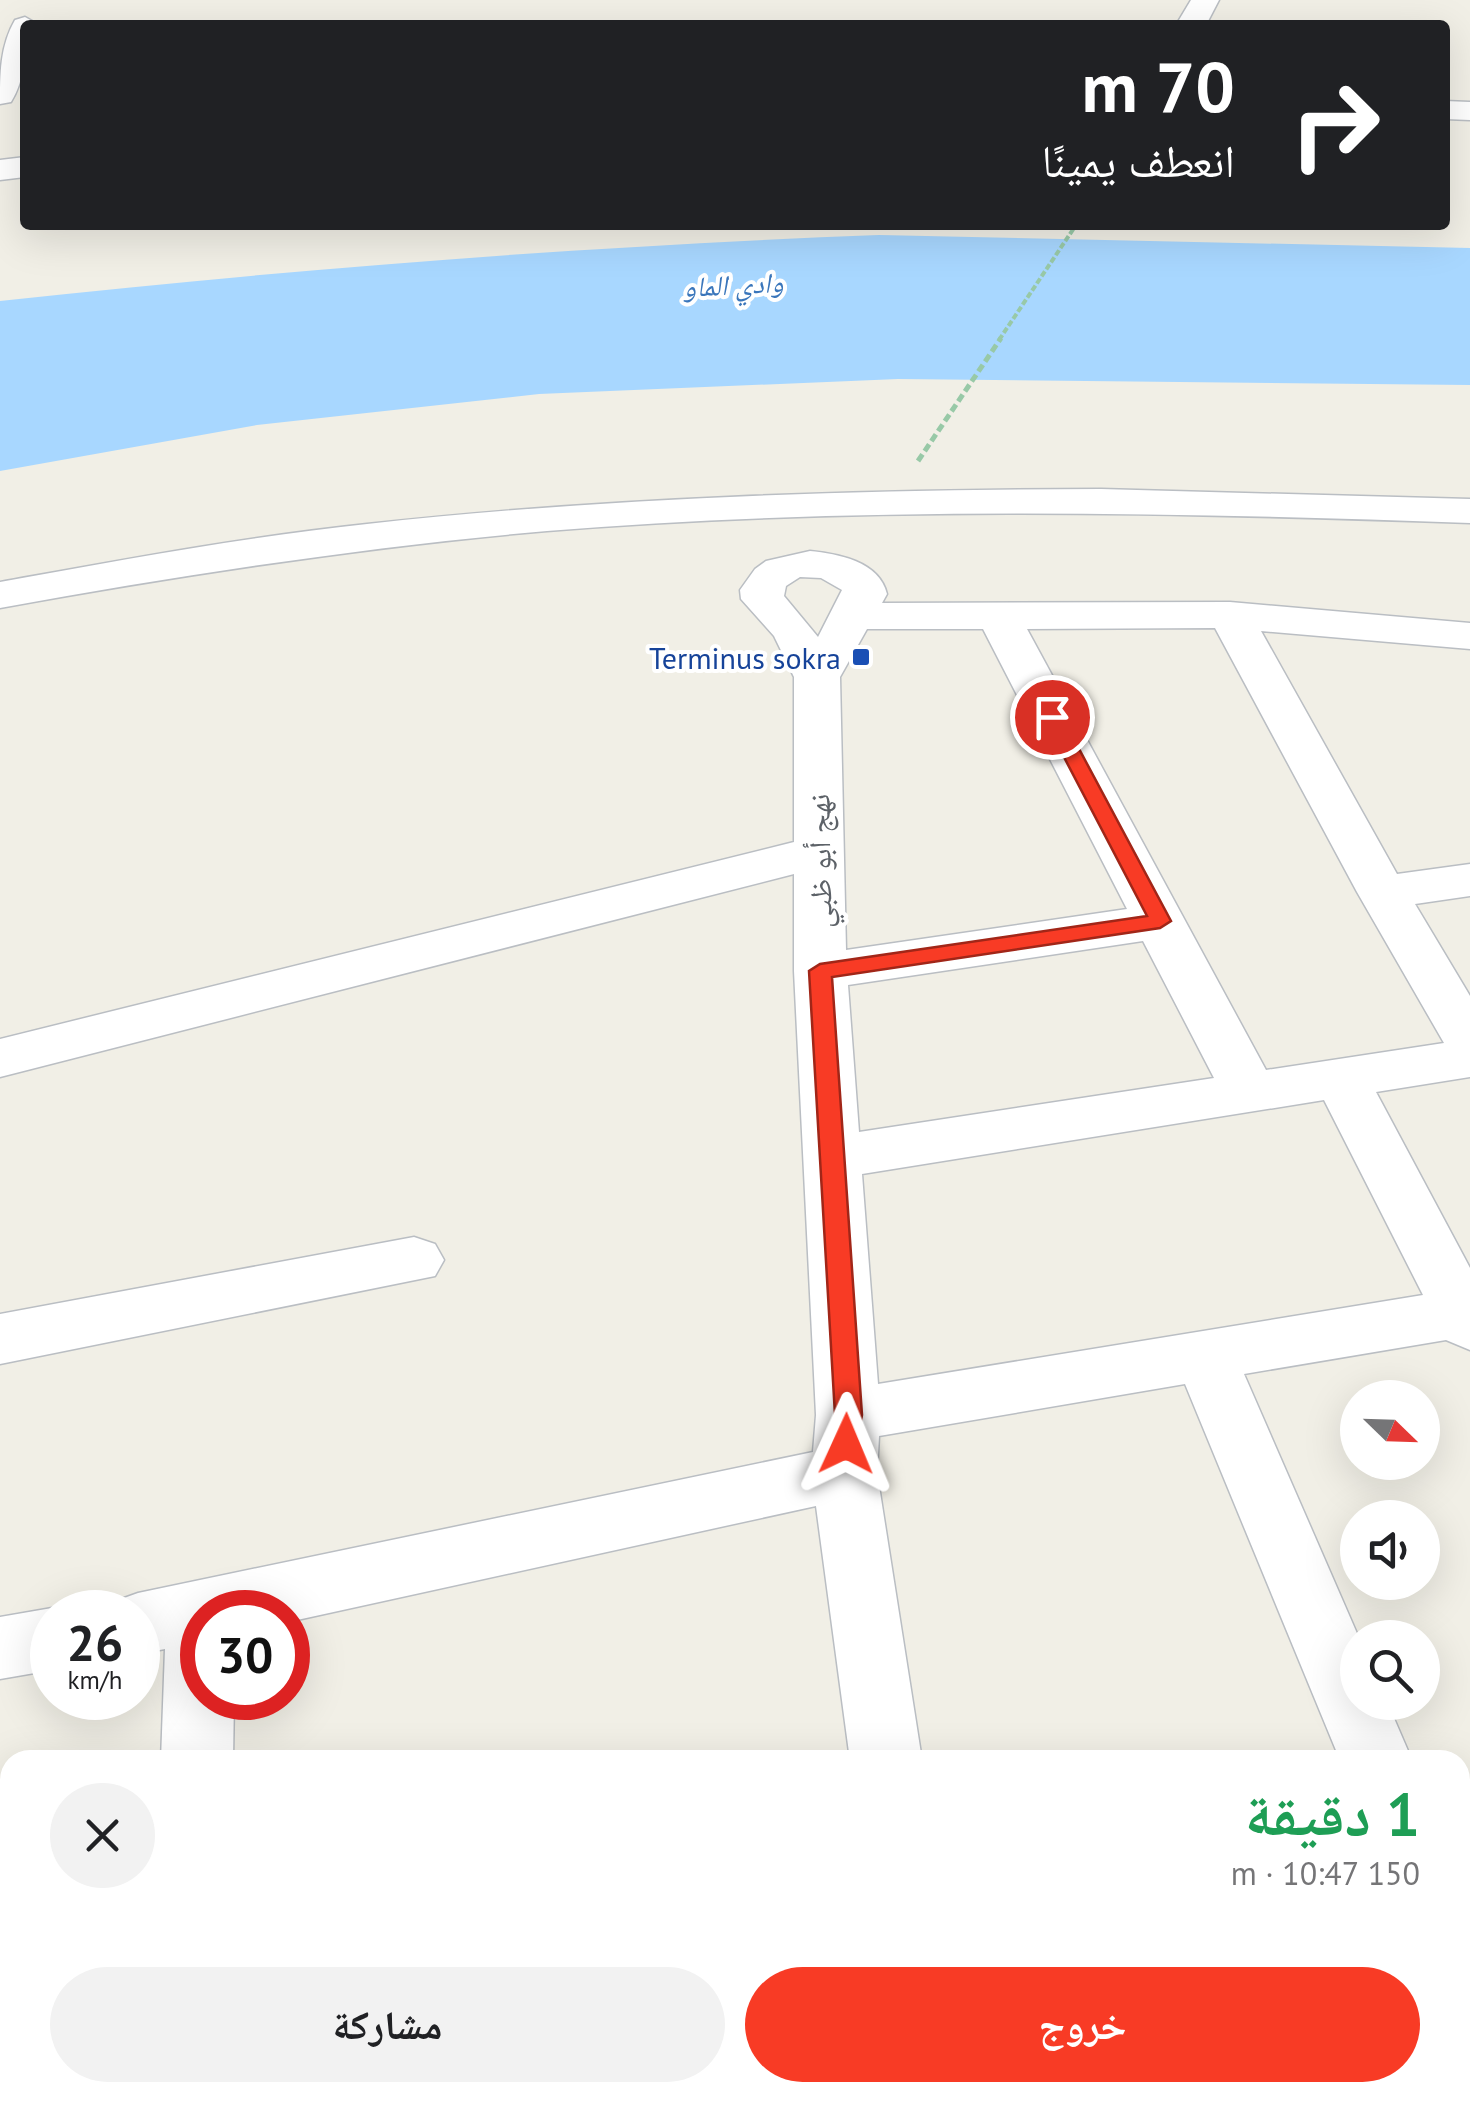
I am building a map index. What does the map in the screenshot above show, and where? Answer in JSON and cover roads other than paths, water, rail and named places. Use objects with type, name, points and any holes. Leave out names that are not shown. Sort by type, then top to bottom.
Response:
[{"type":"street","points":[[0,95],[20,39]]},
{"type":"street","points":[[0,595],[74,579],[412,529],[892,500],[1234,501],[1470,511]]},
{"type":"street","points":[[795,566],[842,569],[862,584],[865,594],[817,677],[793,631],[763,598],[765,582],[795,566]]},
{"type":"street","points":[[998,615],[1251,1095]]},
{"type":"street","points":[[1230,615],[1382,892],[1470,1041]]},
{"type":"street","points":[[852,616],[1230,615],[1470,636]]},
{"type":"street","name":"نهج أبو ظبي","points":[[817,677],[820,971],[834,1157],[846,1444],[885,1750]]},
{"type":"street","points":[[0,1058],[820,852]]},
{"type":"street","points":[[1382,892],[1470,880]]},
{"type":"street","points":[[820,971],[1160,921]]},
{"type":"street","points":[[834,1157],[1470,1058]]},
{"type":"street","points":[[195,1750],[169,1618],[1204,1354],[1467,1319],[1340,1077]]},
{"type":"street","points":[[0,1339],[414,1260]]},
{"type":"street","points":[[1204,1354],[1372,1750]]},
{"type":"street","points":[[0,1648],[30,1643]]},
{"type":"water","name":"وادي الماو","points":[[879,235],[1470,248],[1470,385],[898,379],[539,394],[257,425],[0,471],[0,301],[439,260]]},
{"type":"place","name":"Terminus sokra","points":[[861,657]]}]
